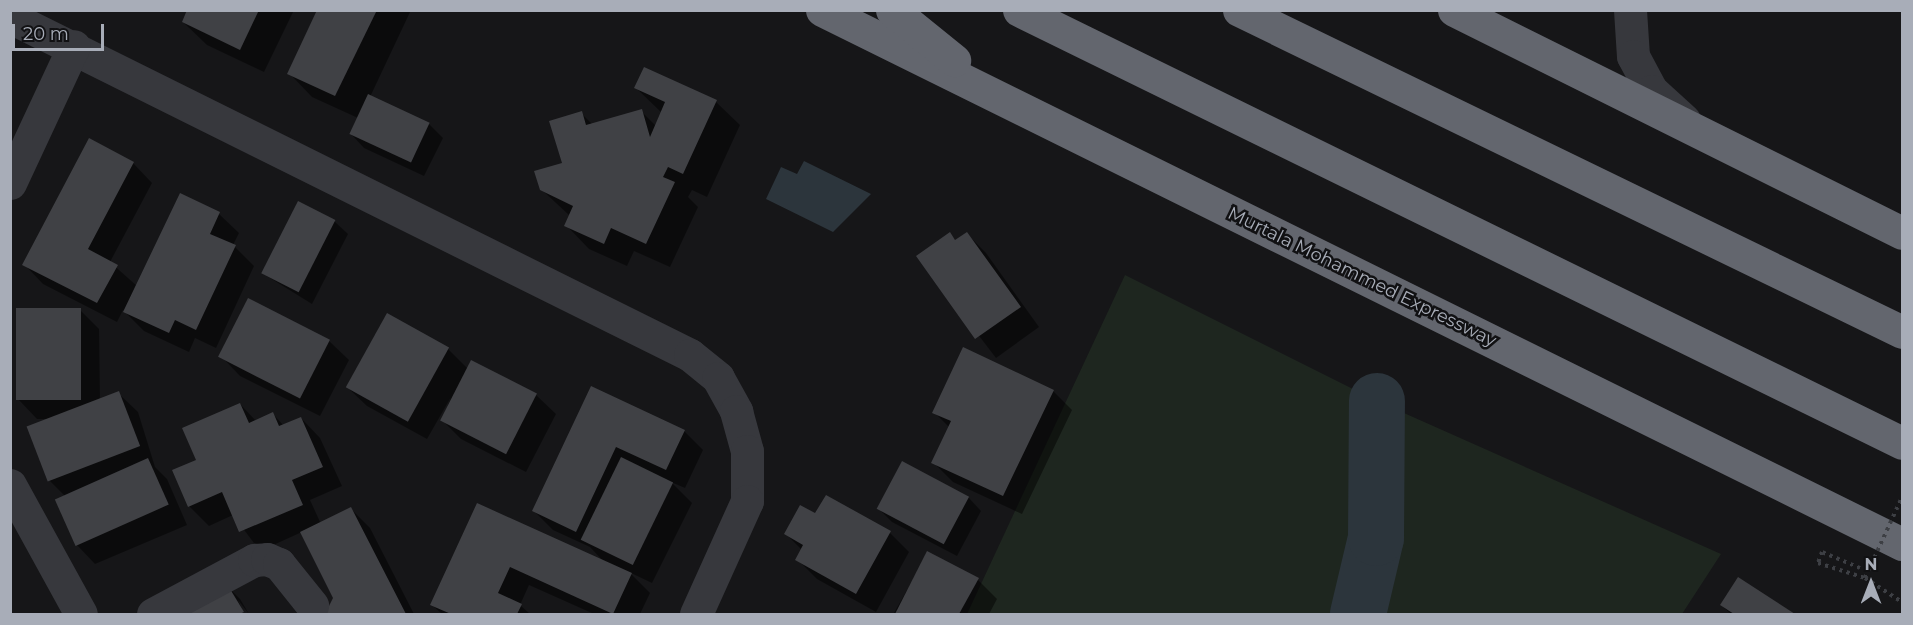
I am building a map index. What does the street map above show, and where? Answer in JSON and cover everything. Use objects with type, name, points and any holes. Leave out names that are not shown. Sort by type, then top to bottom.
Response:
[{"type":"highway","name":"Murtala Mohammed Expressway","points":[[822,10],[1902,544]]},
{"type":"highway","points":[[892,10],[1005,101]]},
{"type":"highway","points":[[1019,10],[1902,442]]},
{"type":"highway","points":[[1239,10],[1902,332]]},
{"type":"highway","points":[[1454,10],[1701,136],[1902,233]]},
{"type":"street","points":[[1630,10],[1633,56],[1652,91],[1701,136]]},
{"type":"street","points":[[10,17],[74,46],[690,355],[718,378],[736,411],[747,450],[747,501],[696,615]]},
{"type":"street","points":[[10,183],[74,46]]},
{"type":"street","points":[[10,485],[81,615]]},
{"type":"street","points":[[153,615],[254,560],[267,559],[279,564],[312,605]]},
{"type":"path","points":[[1865,578],[1902,497]]},
{"type":"path","points":[[1860,568],[1822,552],[1818,563],[1865,578],[1902,602]]},
{"type":"shaded area","points":[[804,161],[871,194],[833,232],[766,199],[781,167],[797,174]]},
{"type":"shaded area","points":[[1125,275],[1377,401],[1721,554],[1682,614],[967,614]]},
{"type":"building","points":[[187,10],[259,10],[240,50],[182,22]]},
{"type":"building","points":[[317,10],[377,10],[335,96],[287,74]]},
{"type":"building","points":[[644,67],[717,100],[683,174],[668,167],[663,177],[675,182],[646,244],[611,228],[604,244],[564,226],[573,206],[540,190],[534,171],[562,163],[549,121],[582,111],[586,125],[642,109],[650,137],[665,102],[634,88]]},
{"type":"building","points":[[368,94],[430,123],[411,163],[349,134]]},
{"type":"building","points":[[89,138],[134,162],[88,249],[118,265],[97,303],[22,265]]},
{"type":"building","points":[[180,193],[220,212],[210,234],[236,245],[196,330],[175,320],[169,333],[123,312]]},
{"type":"building","points":[[298,201],[335,220],[299,292],[261,273]]},
{"type":"building","points":[[950,232],[955,240],[967,232],[1021,307],[975,339],[916,256]]},
{"type":"building","points":[[248,298],[330,340],[300,399],[218,357]]},
{"type":"building","points":[[16,308],[81,308],[81,400],[16,400]]},
{"type":"building","points":[[387,313],[449,347],[408,422],[346,387]]},
{"type":"building","points":[[963,347],[1054,390],[1003,496],[931,463],[951,421],[932,413]]},
{"type":"building","points":[[471,360],[537,394],[506,454],[440,421]]},
{"type":"building","points":[[591,386],[685,430],[666,470],[616,447],[576,532],[532,511]]},
{"type":"building","points":[[119,391],[140,446],[48,482],[27,426]]},
{"type":"building","points":[[240,403],[249,423],[273,412],[279,426],[301,417],[323,467],[292,480],[303,505],[239,532],[222,492],[188,507],[172,470],[196,460],[182,428]]},
{"type":"building","points":[[621,457],[673,482],[633,565],[581,540]]},
{"type":"building","points":[[148,458],[169,505],[76,546],[55,499]]},
{"type":"building","points":[[902,461],[969,497],[944,544],[877,509]]},
{"type":"building","points":[[826,495],[891,531],[856,594],[795,560],[803,545],[784,534],[800,505],[815,513]]},
{"type":"building","points":[[477,503],[632,573],[613,614],[510,567],[498,593],[522,604],[517,614],[451,614],[430,605]]},
{"type":"building","points":[[351,507],[406,614],[325,614],[333,598],[300,532]]},
{"type":"building","points":[[927,551],[979,578],[959,614],[895,614]]},
{"type":"building","points":[[1738,577],[1795,614],[1734,614],[1720,605]]},
{"type":"building","points":[[227,584],[244,612],[240,614],[175,614]]},
{"type":"waterway","points":[[1358,614],[1376,538],[1377,401]]}]
